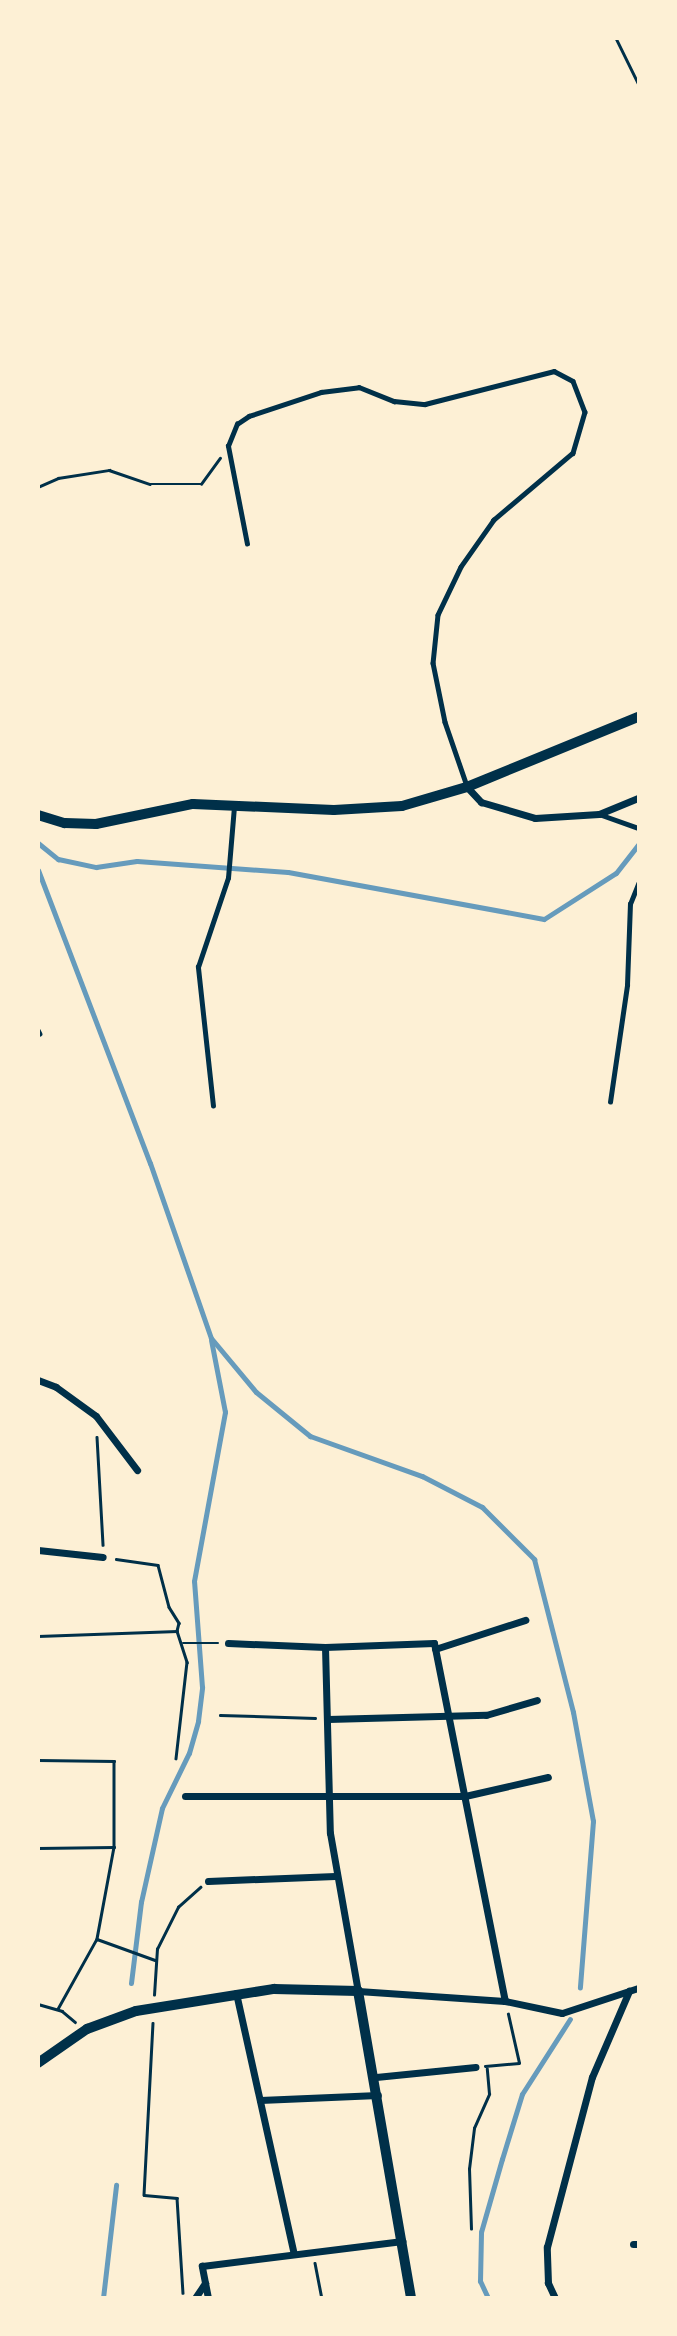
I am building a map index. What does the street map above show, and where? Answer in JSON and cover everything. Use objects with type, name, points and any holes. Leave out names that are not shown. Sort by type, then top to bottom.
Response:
[{"type":"street","points":[[38,815],[65,823],[96,824],[169,806],[373,809],[402,806],[467,787],[639,717]]},
{"type":"street","points":[[467,787],[481,802],[535,818],[598,814],[639,798]]},
{"type":"street","points":[[38,1380],[56,1387],[96,1416],[137,1470]]},
{"type":"street","points":[[38,1550],[103,1557]]},
{"type":"street","points":[[228,1643],[325,1647],[435,1646],[525,1620]]},
{"type":"street","points":[[435,1646],[505,2001]]},
{"type":"street","points":[[325,1647],[327,1796],[335,1876],[376,2077],[411,2298]]},
{"type":"street","points":[[328,1719],[449,1718],[486,1714],[537,1700]]},
{"type":"street","points":[[185,1796],[465,1796],[548,1777]]},
{"type":"street","points":[[208,1881],[335,1876]]},
{"type":"street","points":[[38,2063],[82,2032],[136,2011],[236,1993],[358,1991],[505,2001],[562,2013],[639,1988]]},
{"type":"street","points":[[555,2298],[548,2283],[547,2247],[592,2077],[629,1990]]},
{"type":"street","points":[[236,1993],[294,2254]]},
{"type":"street","points":[[376,2077],[475,2067]]},
{"type":"street","points":[[260,2100],[378,2095]]},
{"type":"street","points":[[208,2298],[202,2266],[402,2241]]},
{"type":"street","points":[[195,2298],[205,2283]]},
{"type":"lane","points":[[247,544],[228,446],[237,424],[249,416],[321,392],[359,387],[394,401],[425,404],[554,372],[573,381],[585,412],[573,453],[494,520],[461,567],[438,615],[433,663],[445,722],[467,787]]},
{"type":"lane","points":[[214,1105],[198,967],[228,878],[234,805]]},
{"type":"lane","points":[[598,814],[639,828]]},
{"type":"lane","points":[[610,1102],[627,985],[630,904],[639,884]]},
{"type":"path","points":[[616,38],[639,83]]},
{"type":"path","points":[[38,487],[58,478],[109,470],[150,484],[201,484],[228,446]]},
{"type":"path","points":[[96,1416],[103,1557],[158,1565],[169,1607],[179,1623],[177,1631],[183,1643],[186,1692],[176,1758]]},
{"type":"path","points":[[38,1636],[177,1631]]},
{"type":"path","points":[[183,1643],[210,1643]]},
{"type":"path","points":[[220,1715],[328,1719]]},
{"type":"path","points":[[38,1760],[114,1760],[114,1847],[97,1939],[58,2009]]},
{"type":"path","points":[[38,1848],[114,1847]]},
{"type":"path","points":[[183,2298],[177,2198],[144,2195],[155,1960],[178,1907],[208,1881]]},
{"type":"path","points":[[97,1939],[155,1960]]},
{"type":"path","points":[[475,2067],[519,2063],[505,2001]]},
{"type":"path","points":[[38,2004],[58,2009],[82,2032]]},
{"type":"path","points":[[471,2229],[469,2169],[474,2128],[489,2094],[487,2066]]},
{"type":"path","points":[[313,2252],[322,2298]]},
{"type":"waterway","points":[[38,843],[58,859],[96,867],[137,861],[288,872],[544,919],[616,873],[638,845]]},
{"type":"waterway","points":[[38,870],[150,1163],[211,1338],[256,1392],[310,1436],[422,1476],[482,1507],[534,1559],[573,1712],[593,1821],[580,1987]]},
{"type":"waterway","points":[[131,1983],[141,1902],[162,1808],[189,1753],[198,1721],[202,1687],[194,1581],[225,1412],[211,1340]]},
{"type":"waterway","points":[[488,2298],[480,2281],[481,2232],[502,2159],[522,2094],[570,2019]]},
{"type":"waterway","points":[[103,2298],[116,2185]]}]
